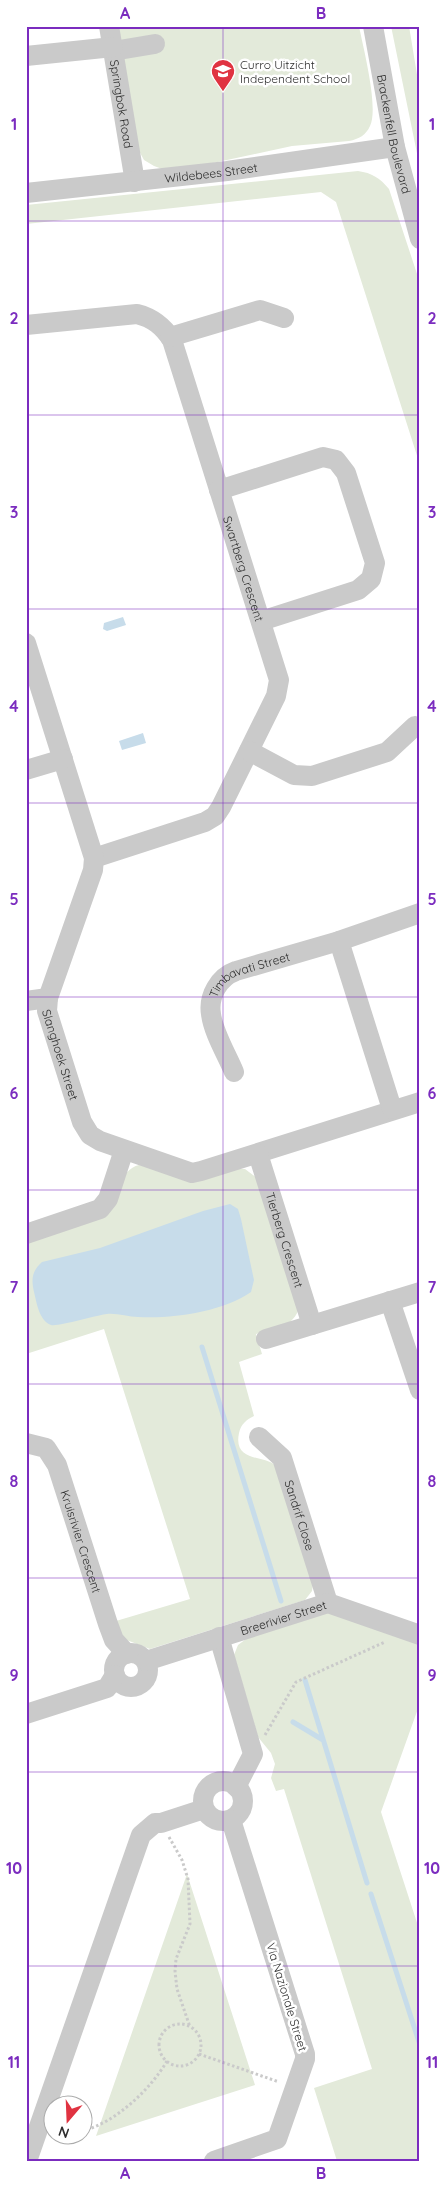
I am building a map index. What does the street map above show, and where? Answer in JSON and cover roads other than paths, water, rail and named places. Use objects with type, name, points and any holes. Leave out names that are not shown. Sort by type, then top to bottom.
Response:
[{"type":"street","name":"Brackenfell Boulevard","points":[[373,26],[394,147],[420,239]]},
{"type":"street","points":[[26,56],[112,41],[154,39]]},
{"type":"street","name":"Springbok Road","points":[[112,41],[135,182]]},
{"type":"street","name":"Wildebees Street","points":[[26,193],[135,182],[394,147]]},
{"type":"street","points":[[170,337],[260,310],[284,318]]},
{"type":"street","name":"Swartberg Crescent","points":[[26,325],[136,314],[157,322],[170,337],[278,674],[280,686],[218,812],[210,819],[94,858]]},
{"type":"street","points":[[219,490],[323,458],[336,460],[346,474],[375,563],[371,580],[358,590],[261,621]]},
{"type":"street","points":[[26,643],[94,858]]},
{"type":"street","points":[[249,751],[294,775],[312,776],[387,752],[415,726]]},
{"type":"street","points":[[26,770],[62,759]]},
{"type":"street","name":"Slanghoek Street","points":[[94,858],[93,870],[48,998],[48,1016],[85,1129],[94,1139],[192,1173],[420,1102]]},
{"type":"street","name":"Timbavati Street","points":[[234,1072],[210,1012],[216,988],[225,976],[236,971],[339,941],[420,913]]},
{"type":"street","points":[[339,941],[392,1110]]},
{"type":"street","points":[[26,1001],[48,998]]},
{"type":"street","points":[[26,1234],[100,1209],[108,1199],[124,1150]]},
{"type":"street","name":"Tierberg Crescent","points":[[258,1154],[312,1325]]},
{"type":"street","points":[[266,1339],[420,1292]]},
{"type":"street","points":[[390,1301],[419,1383]]},
{"type":"street","name":"Sandrif Close","points":[[259,1438],[282,1458],[328,1603]]},
{"type":"street","name":"Kruisrivier Crescent","points":[[26,1443],[46,1448],[57,1465],[108,1624],[114,1640],[127,1654]]},
{"type":"street","name":"Breerivier Street","points":[[146,1661],[328,1603],[414,1633]]},
{"type":"street","points":[[219,1637],[253,1754],[236,1787]]},
{"type":"street","points":[[26,1714],[107,1688],[115,1675],[115,1665],[122,1656],[137,1654],[146,1661],[148,1672],[144,1682],[139,1686],[133,1687],[122,1684],[115,1675]]},
{"type":"street","points":[[225,1781],[236,1787],[240,1792],[243,1805],[231,1820],[218,1821],[211,1818],[204,1809],[202,1801],[204,1794],[212,1784],[225,1781]]},
{"type":"street","points":[[27,2161],[35,2109],[141,1835],[150,1825],[204,1809]]},
{"type":"street","name":"Via Nazionale Street","points":[[214,2161],[277,2139],[296,2088],[305,2054],[231,1820]]},
{"type":"water","points":[[123,617],[126,625],[107,631],[103,629],[104,623]]},
{"type":"water","points":[[143,733],[146,743],[122,750],[119,741]]},
{"type":"water","points":[[230,1204],[238,1209],[241,1219],[254,1280],[251,1292],[226,1305],[197,1313],[166,1317],[134,1317],[107,1314],[69,1323],[51,1325],[41,1316],[36,1302],[33,1279],[34,1272],[42,1262],[100,1248],[203,1211]]},
{"type":"waterway","points":[[202,1347],[281,1601]]},
{"type":"waterway","points":[[305,1680],[367,1883]]},
{"type":"waterway","points":[[293,1722],[323,1740]]},
{"type":"waterway","points":[[371,1894],[420,2045]]},
{"type":"place","name":"Curro Uitzicht Independent School","points":[[223,92]]}]
